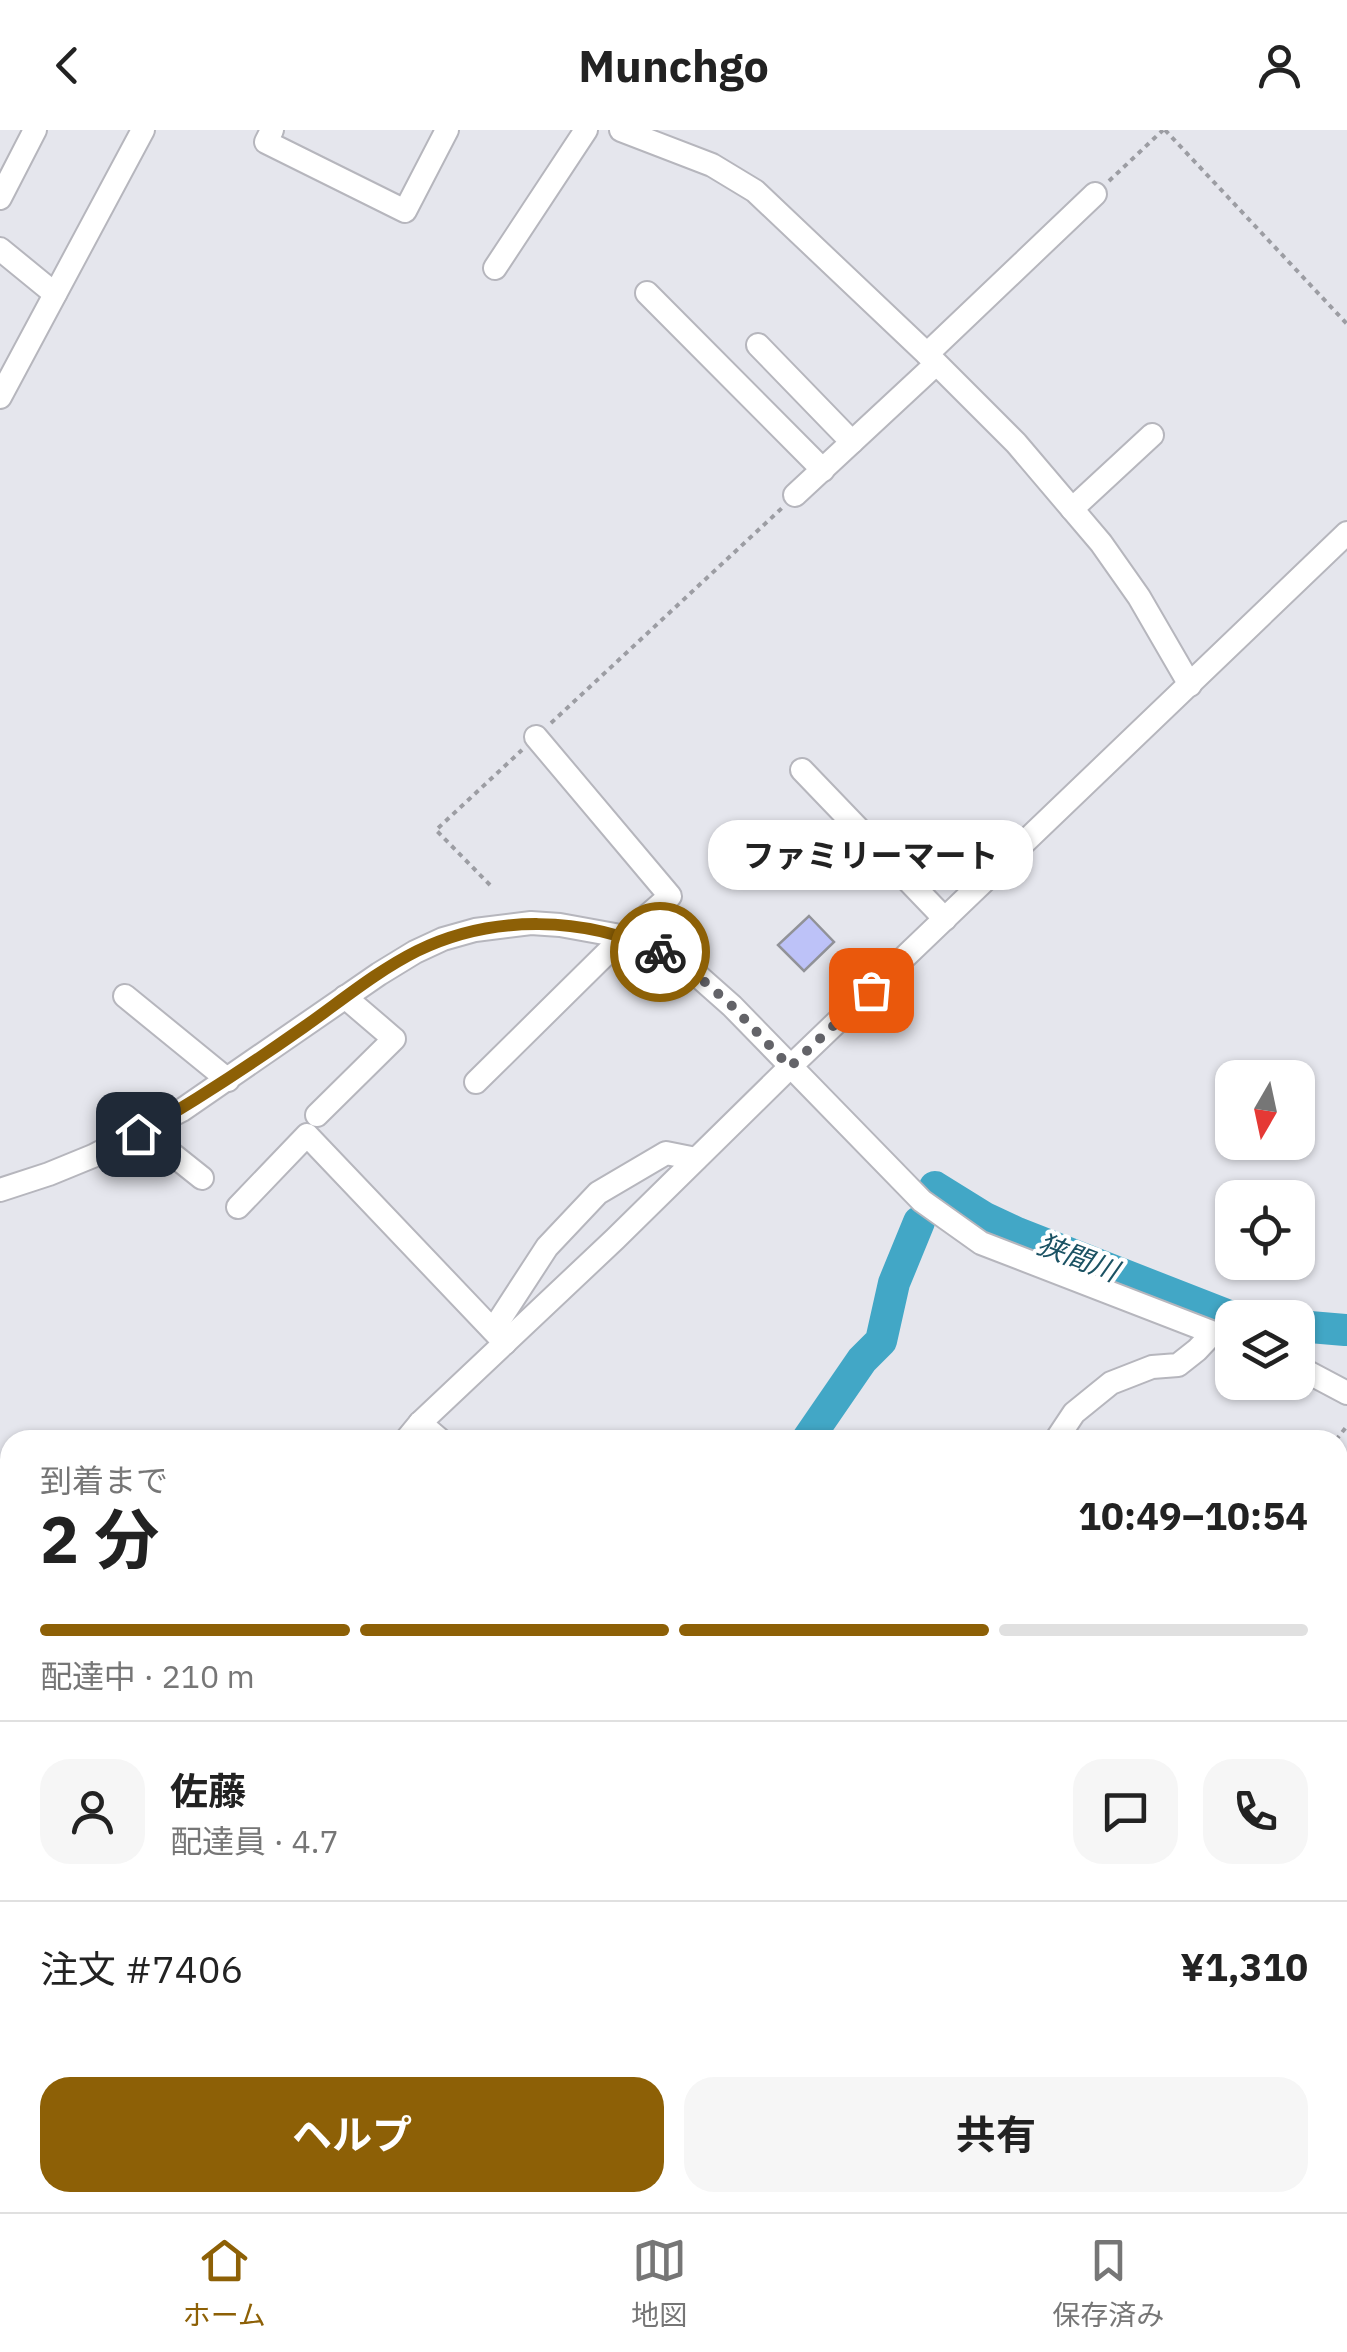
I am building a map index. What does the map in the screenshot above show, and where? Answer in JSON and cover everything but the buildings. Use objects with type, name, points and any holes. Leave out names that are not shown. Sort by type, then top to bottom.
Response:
[{"type":"street","points":[[0,198],[35,130]]},
{"type":"street","points":[[0,396],[142,130]]},
{"type":"street","points":[[272,130],[266,142],[406,212],[438,133]]},
{"type":"street","points":[[495,268],[586,130]]},
{"type":"street","points":[[621,130],[712,165],[755,191],[931,359],[1016,443],[1101,543],[1139,597],[1190,685]]},
{"type":"street","points":[[795,496],[1095,194]]},
{"type":"street","points":[[0,249],[55,294]]},
{"type":"street","points":[[646,293],[822,470]]},
{"type":"street","points":[[758,345],[852,442]]},
{"type":"street","points":[[1072,509],[1152,435]]},
{"type":"street","points":[[415,1430],[499,1336],[612,1241],[1347,533]]},
{"type":"street","points":[[476,1082],[670,896],[536,737]]},
{"type":"street","points":[[802,770],[945,919]]},
{"type":"street","points":[[0,1190],[79,1162],[182,1110],[415,952],[475,930],[530,923],[560,925],[658,950],[697,975],[922,1201],[981,1243],[1215,1334]]},
{"type":"street","points":[[125,996],[228,1080]]},
{"type":"street","points":[[317,1115],[394,1039],[345,997]]},
{"type":"street","points":[[143,1131],[202,1178]]},
{"type":"street","points":[[238,1207],[308,1135],[499,1336]]},
{"type":"street","points":[[499,1336],[547,1247],[598,1194],[666,1152],[696,1159]]},
{"type":"street","points":[[581,1212],[612,1241]]},
{"type":"street","points":[[1063,1430],[1074,1413],[1111,1383],[1152,1367],[1178,1365],[1215,1341]]},
{"type":"street","points":[[1315,1373],[1345,1384]]},
{"type":"path","points":[[1095,194],[1164,130],[1347,324]]},
{"type":"path","points":[[490,885],[436,830],[795,496]]},
{"type":"waterway","name":"狭間川","points":[[933,1194],[935,1187],[1017,1233],[1215,1311]]},
{"type":"waterway","name":"狭間川","points":[[814,1430],[862,1360],[881,1341],[894,1283],[919,1222]]},
{"type":"waterway","name":"狭間川","points":[[1315,1327],[1345,1330]]},
{"type":"way so far","points":[[660,952],[697,975],[790,1067],[871,990]]},
{"type":"place","name":"ファミリーマート","points":[[871,990]]},
{"type":"route","points":[[138,1134],[228,1080],[379,974],[443,940],[475,930],[530,923],[615,935],[660,952]]}]
